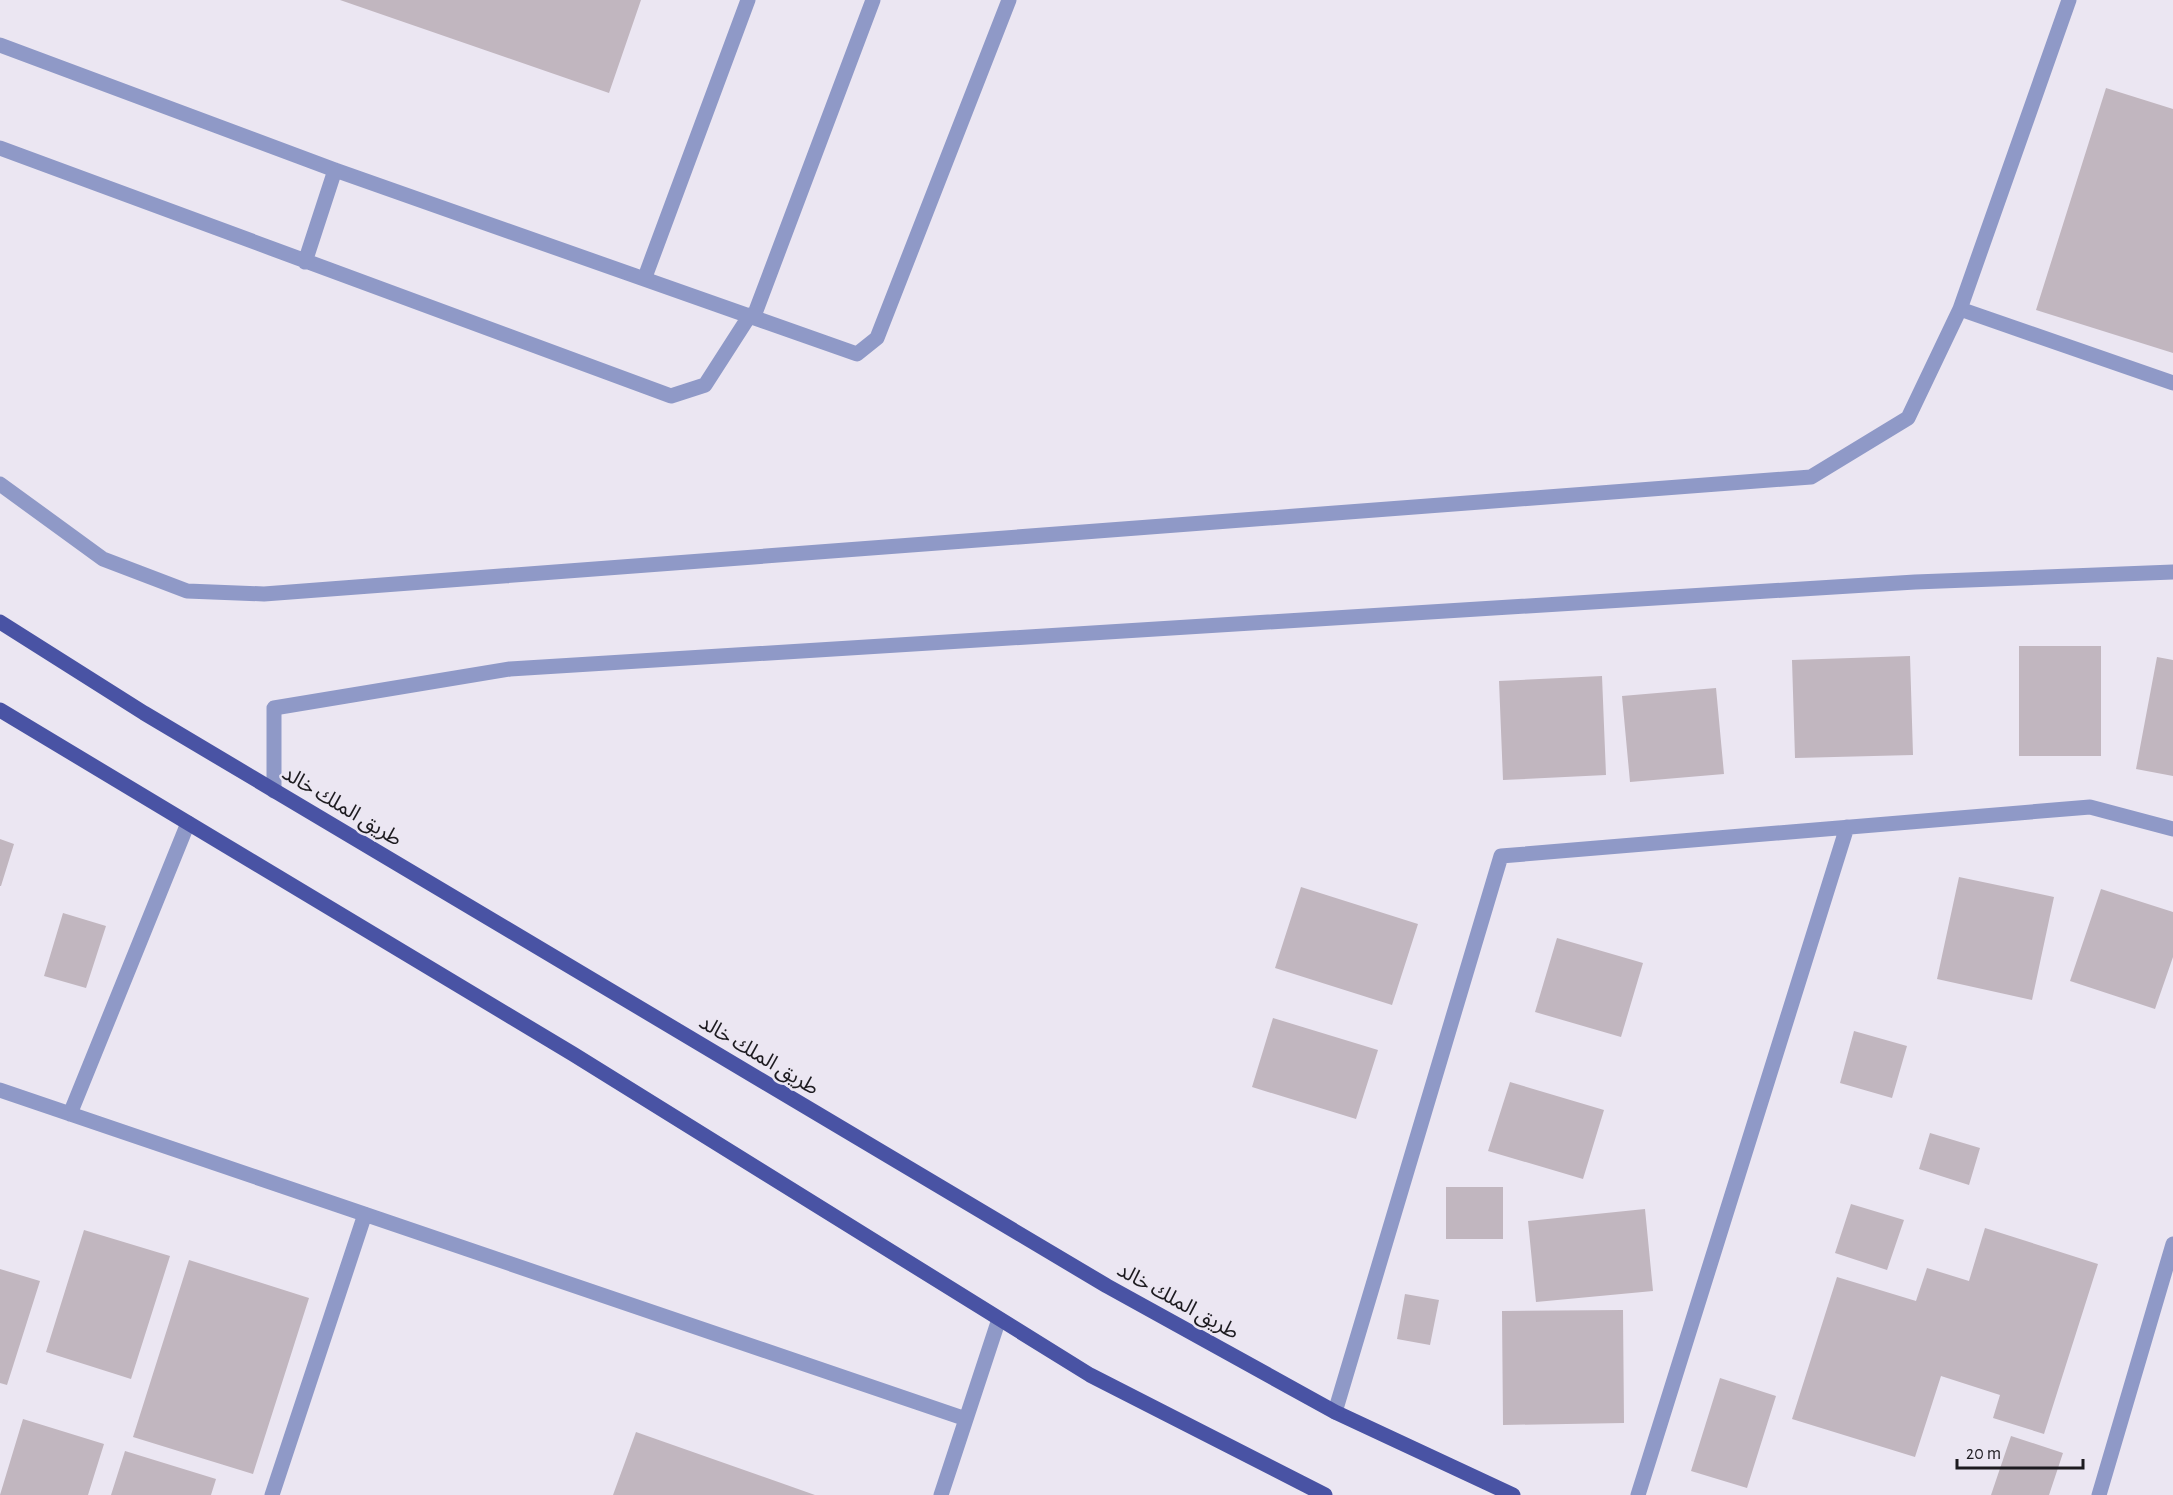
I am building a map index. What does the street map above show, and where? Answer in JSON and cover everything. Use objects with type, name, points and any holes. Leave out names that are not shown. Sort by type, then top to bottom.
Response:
[{"type":"main road","name":"طريق الملك خالد","points":[[0,622],[274,791],[1107,1286],[1335,1412],[1513,1495]]},
{"type":"main road","points":[[0,710],[573,1054],[1090,1375],[1325,1495]]},
{"type":"street","points":[[645,277],[748,0]]},
{"type":"street","points":[[0,148],[671,396],[705,385],[752,316],[873,0]]},
{"type":"street","points":[[0,45],[335,170],[645,277],[857,354],[877,338],[1009,0]]},
{"type":"street","points":[[0,484],[103,559],[187,591],[264,594],[1811,477],[1908,418],[1960,309],[2068,0]]},
{"type":"street","points":[[305,262],[335,170]]},
{"type":"street","points":[[1960,309],[2173,383]]},
{"type":"street","points":[[274,791],[274,708],[510,669],[1915,582],[2173,572]]},
{"type":"street","points":[[1335,1412],[1500,856],[2090,807],[2173,829]]},
{"type":"street","points":[[70,1114],[188,823]]},
{"type":"street","points":[[1638,1495],[1847,827]]},
{"type":"street","points":[[0,1090],[966,1419]]},
{"type":"street","points":[[272,1495],[365,1214]]},
{"type":"street","points":[[2099,1495],[2172,1248]]},
{"type":"street","points":[[941,1495],[999,1319]]},
{"type":"building","points":[[340,0],[641,0],[609,93]]},
{"type":"building","points":[[2106,88],[2173,109],[2173,353],[2036,310]]},
{"type":"building","points":[[2019,646],[2101,646],[2101,756],[2019,756]]},
{"type":"building","points":[[1910,656],[1913,755],[1795,758],[1792,660]]},
{"type":"building","points":[[2157,657],[2173,660],[2173,776],[2136,769]]},
{"type":"building","points":[[1602,676],[1606,775],[1503,780],[1499,681]]},
{"type":"building","points":[[1716,688],[1724,774],[1630,782],[1622,696]]},
{"type":"building","points":[[0,839],[14,844],[1,886],[0,886]]},
{"type":"building","points":[[1959,877],[2054,897],[2032,1000],[1937,979]]},
{"type":"building","points":[[1301,887],[1418,924],[1392,1005],[1275,968]]},
{"type":"building","points":[[2101,889],[2173,912],[2173,957],[2155,1009],[2070,981]]},
{"type":"building","points":[[63,913],[106,926],[86,988],[44,976]]},
{"type":"building","points":[[1557,938],[1643,963],[1621,1037],[1535,1012]]},
{"type":"building","points":[[1273,1018],[1378,1050],[1356,1119],[1252,1087]]},
{"type":"building","points":[[1854,1031],[1907,1046],[1892,1098],[1840,1083]]},
{"type":"building","points":[[1510,1082],[1604,1110],[1583,1179],[1488,1151]]},
{"type":"building","points":[[1930,1133],[1980,1148],[1969,1185],[1919,1169]]},
{"type":"building","points":[[1446,1187],[1503,1187],[1503,1239],[1446,1239]]},
{"type":"building","points":[[1851,1204],[1904,1220],[1887,1270],[1835,1253]]},
{"type":"building","points":[[1645,1209],[1653,1291],[1536,1302],[1528,1221]]},
{"type":"building","points":[[1985,1228],[2098,1264],[2044,1434],[1993,1418],[2000,1395],[1941,1376],[1915,1457],[1792,1419],[1837,1277],[1916,1301],[1927,1268],[1969,1281]]},
{"type":"building","points":[[84,1230],[170,1256],[131,1379],[46,1352]]},
{"type":"building","points":[[189,1260],[309,1298],[253,1474],[133,1437]]},
{"type":"building","points":[[0,1269],[40,1281],[7,1385],[0,1383]]},
{"type":"building","points":[[1405,1294],[1439,1300],[1430,1345],[1397,1339]]},
{"type":"building","points":[[1623,1310],[1624,1423],[1503,1425],[1502,1311]]},
{"type":"building","points":[[1720,1378],[1776,1396],[1747,1488],[1691,1471]]},
{"type":"building","points":[[23,1419],[104,1444],[88,1495],[0,1495]]},
{"type":"building","points":[[636,1432],[815,1495],[613,1495]]},
{"type":"building","points":[[2011,1436],[2063,1453],[2049,1495],[1991,1495]]},
{"type":"building","points":[[125,1451],[216,1479],[211,1495],[111,1495]]}]
